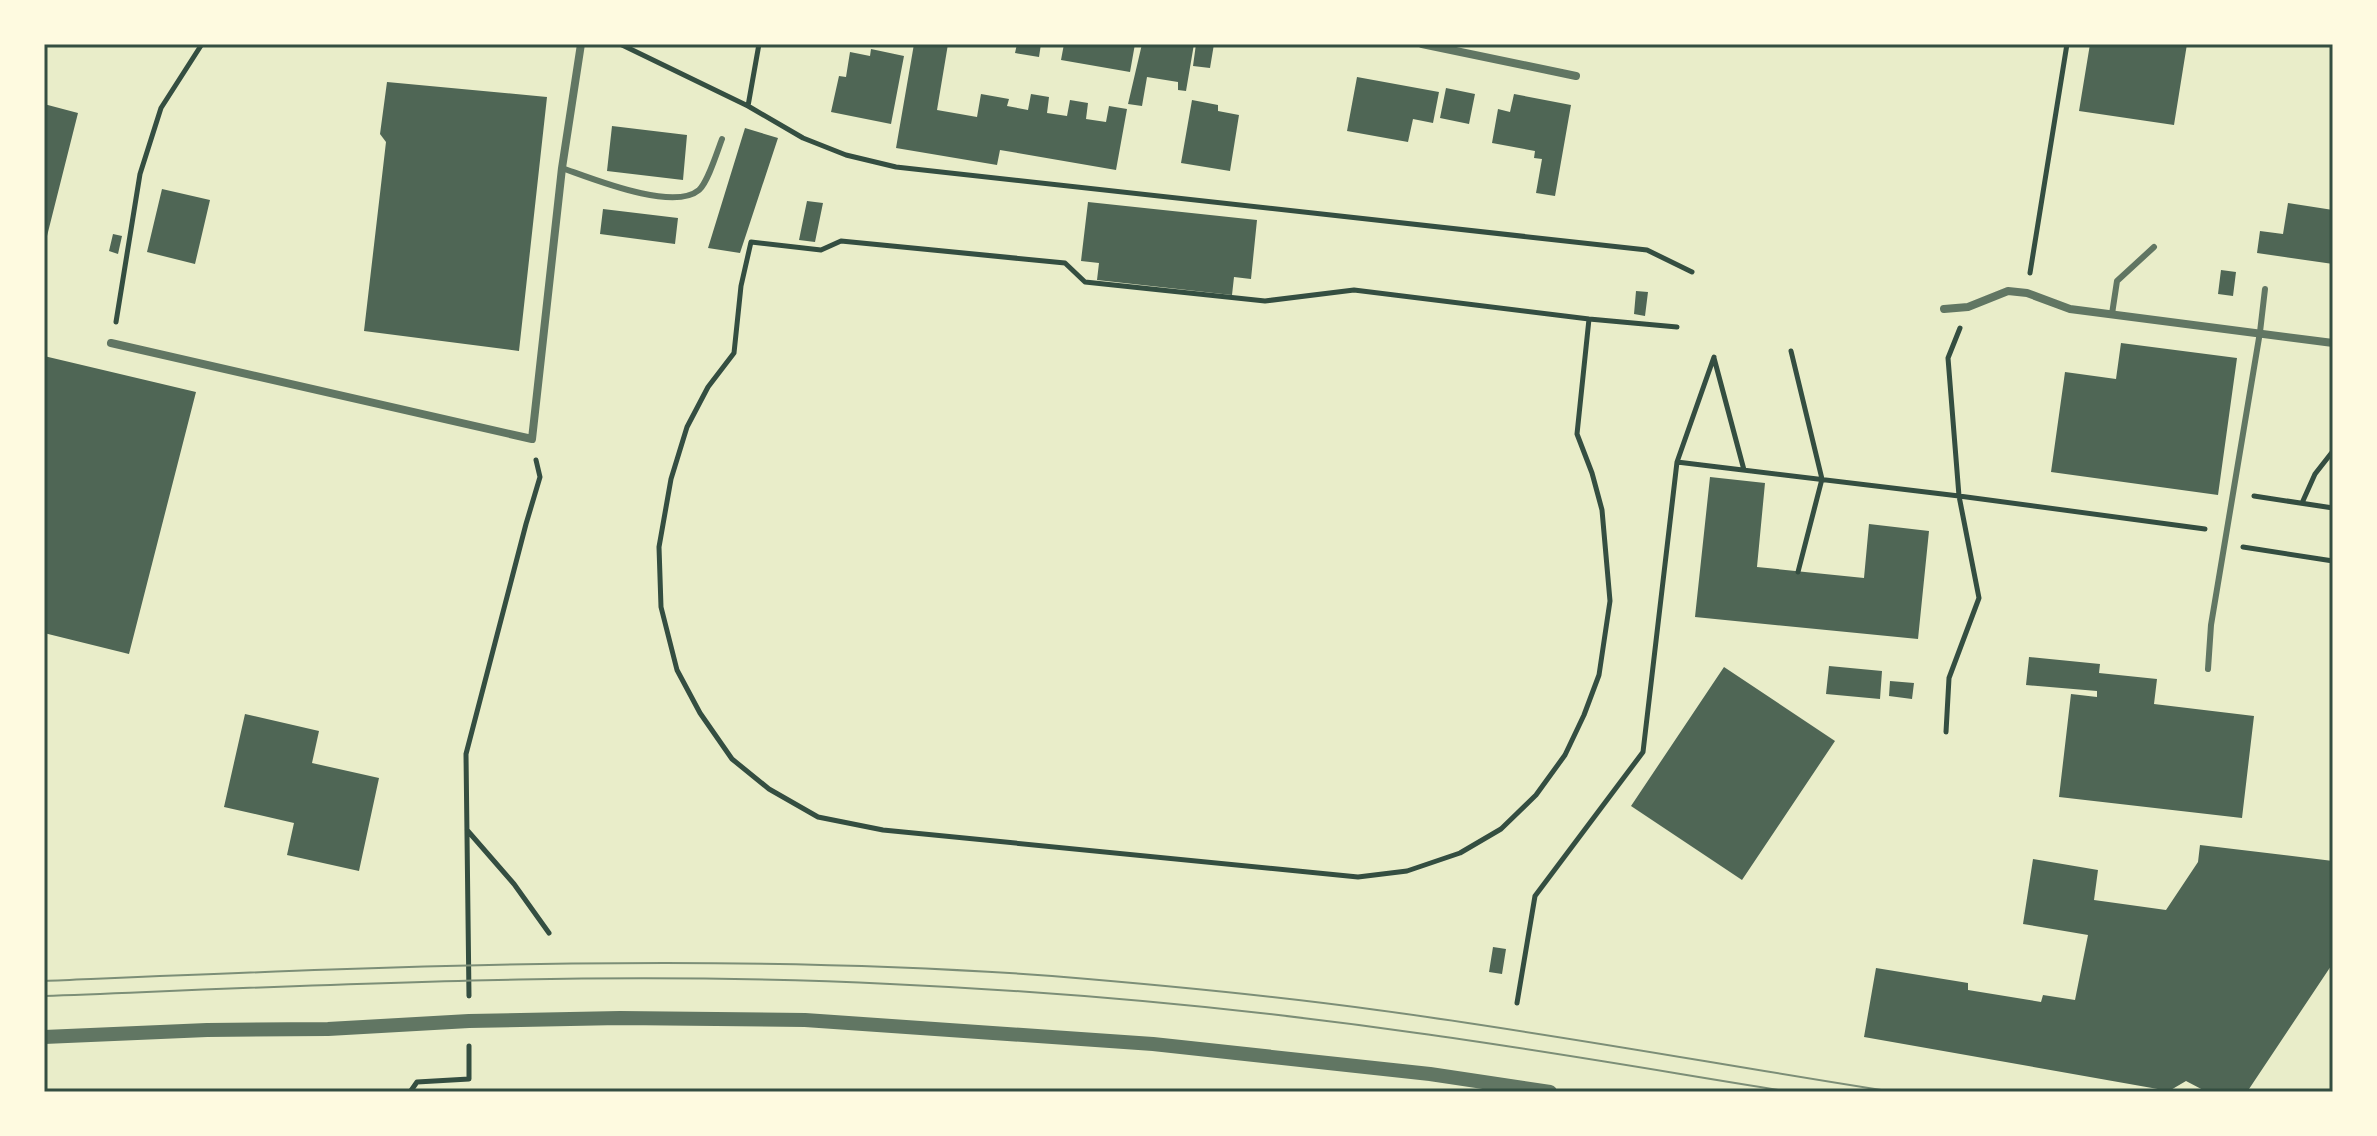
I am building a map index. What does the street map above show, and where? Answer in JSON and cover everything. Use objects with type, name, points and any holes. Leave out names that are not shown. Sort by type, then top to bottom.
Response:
[{"type":"street","points":[[111,343],[532,439],[562,168],[581,44]]},
{"type":"street","points":[[1422,44],[1576,76]]},
{"type":"street","points":[[1944,309],[1968,307],[2008,291],[2027,293],[2070,309],[2333,343]]},
{"type":"street","points":[[44,1037],[620,1018],[836,1022],[1153,1044],[1430,1074],[1550,1092]]},
{"type":"lane","points":[[562,168],[664,198],[688,197],[702,188],[722,139]]},
{"type":"lane","points":[[2112,314],[2117,281],[2154,247]]},
{"type":"lane","points":[[2208,669],[2223,544],[2265,289]]},
{"type":"path","points":[[111,343],[140,174],[161,108],[202,44]]},
{"type":"path","points":[[620,44],[818,144],[846,155],[896,167],[1647,250],[1692,272]]},
{"type":"path","points":[[748,106],[759,44]]},
{"type":"path","points":[[2027,293],[2067,44]]},
{"type":"path","points":[[1589,319],[1577,434],[1596,485],[1607,549],[1610,601],[1599,675],[1565,755],[1536,795],[1501,829],[1460,853],[1407,871],[1358,877],[883,830],[818,817],[769,789],[732,759],[700,713],[677,670],[661,607],[659,547],[671,479],[687,427],[708,387],[734,353],[741,286],[751,242],[821,250],[841,241],[1065,263],[1085,282],[1265,301],[1354,290],[1677,327]]},
{"type":"path","points":[[1946,732],[1949,678],[1979,598],[1959,496],[1948,358],[1968,307]]},
{"type":"path","points":[[1791,351],[1822,479],[1798,572]]},
{"type":"path","points":[[1517,1003],[1535,896],[1643,752],[1677,462],[1714,357],[1744,470]]},
{"type":"path","points":[[410,1092],[417,1082],[469,1079],[466,754],[540,477],[532,439]]},
{"type":"path","points":[[2302,503],[2315,474],[2333,451]]},
{"type":"path","points":[[1677,462],[2226,532]]},
{"type":"path","points":[[2233,494],[2333,508]]},
{"type":"path","points":[[2223,544],[2333,561]]},
{"type":"path","points":[[466,829],[514,884],[549,933]]},
{"type":"building","points":[[914,44],[948,44],[937,110],[977,117],[981,94],[1009,99],[1007,106],[1028,110],[1031,94],[1049,97],[1047,113],[1067,116],[1070,100],[1088,103],[1086,119],[1106,122],[1109,106],[1127,109],[1116,170],[1000,150],[997,165],[896,148]]},
{"type":"building","points":[[1017,44],[1041,44],[1039,57],[1015,53]]},
{"type":"building","points":[[1064,44],[1135,44],[1130,72],[1061,60]]},
{"type":"building","points":[[1142,44],[1194,44],[1186,91],[1178,90],[1178,82],[1147,77],[1142,106],[1128,104]]},
{"type":"building","points":[[1196,44],[1214,44],[1210,68],[1193,66]]},
{"type":"building","points":[[2090,44],[2187,44],[2174,125],[2079,111]]},
{"type":"building","points":[[871,49],[904,56],[891,124],[831,112],[839,76],[846,77],[850,52],[870,56]]},
{"type":"building","points":[[1357,77],[1439,92],[1433,123],[1413,119],[1408,142],[1347,131]]},
{"type":"building","points":[[387,82],[547,97],[519,351],[364,331],[386,142],[380,134]]},
{"type":"building","points":[[1446,88],[1475,94],[1469,124],[1440,118]]},
{"type":"building","points":[[1514,94],[1571,105],[1555,196],[1536,193],[1542,159],[1534,158],[1535,151],[1492,143],[1498,109],[1510,112]]},
{"type":"building","points":[[1192,100],[1218,105],[1218,111],[1239,115],[1230,171],[1181,163]]},
{"type":"building","points":[[44,104],[78,113],[45,244],[44,244]]},
{"type":"building","points":[[612,126],[687,135],[683,180],[607,171]]},
{"type":"building","points":[[745,128],[778,138],[740,253],[708,248]]},
{"type":"building","points":[[162,189],[210,200],[195,264],[147,252]]},
{"type":"building","points":[[807,201],[823,203],[815,242],[799,240]]},
{"type":"building","points":[[1088,202],[1257,220],[1251,279],[1234,277],[1232,295],[1097,280],[1099,263],[1081,261]]},
{"type":"building","points":[[2288,203],[2333,210],[2333,264],[2257,253],[2260,231],[2283,234]]},
{"type":"building","points":[[603,209],[678,218],[675,244],[600,234]]},
{"type":"building","points":[[113,234],[122,236],[118,254],[109,251]]},
{"type":"building","points":[[2221,270],[2236,272],[2233,296],[2218,294]]},
{"type":"building","points":[[1636,291],[1648,292],[1645,316],[1634,314]]},
{"type":"building","points":[[2121,343],[2237,358],[2218,495],[2051,472],[2065,372],[2116,379]]},
{"type":"building","points":[[44,356],[196,392],[129,654],[44,633]]},
{"type":"building","points":[[1710,477],[1765,483],[1757,567],[1864,578],[1869,524],[1929,531],[1918,639],[1695,617]]},
{"type":"building","points":[[2029,657],[2100,664],[2099,673],[2157,679],[2154,704],[2254,716],[2242,818],[2059,797],[2071,694],[2097,697],[2097,691],[2026,685]]},
{"type":"building","points":[[1829,666],[1882,671],[1880,699],[1826,694]]},
{"type":"building","points":[[1724,667],[1835,741],[1742,880],[1631,806]]},
{"type":"building","points":[[1890,681],[1914,683],[1912,699],[1889,696]]},
{"type":"building","points":[[245,714],[319,731],[312,763],[379,778],[359,871],[287,855],[294,823],[224,807]]},
{"type":"building","points":[[2200,845],[2333,861],[2333,963],[2247,1092],[2207,1092],[2186,1081],[2169,1091],[1864,1037],[1876,968],[1968,983],[1968,990],[2041,1002],[2043,995],[2075,1000],[2088,935],[2023,924],[2033,859],[2098,870],[2094,900],[2166,910],[2198,862]]},
{"type":"building","points":[[1493,947],[1506,949],[1502,974],[1489,972]]},
{"type":"tram line","points":[[44,981],[548,964],[800,964],[926,968],[1215,991],[1377,1010],[1894,1092]]},
{"type":"tram line","points":[[44,996],[573,979],[784,980],[956,987],[1154,1002],[1351,1024],[1791,1092]]}]
